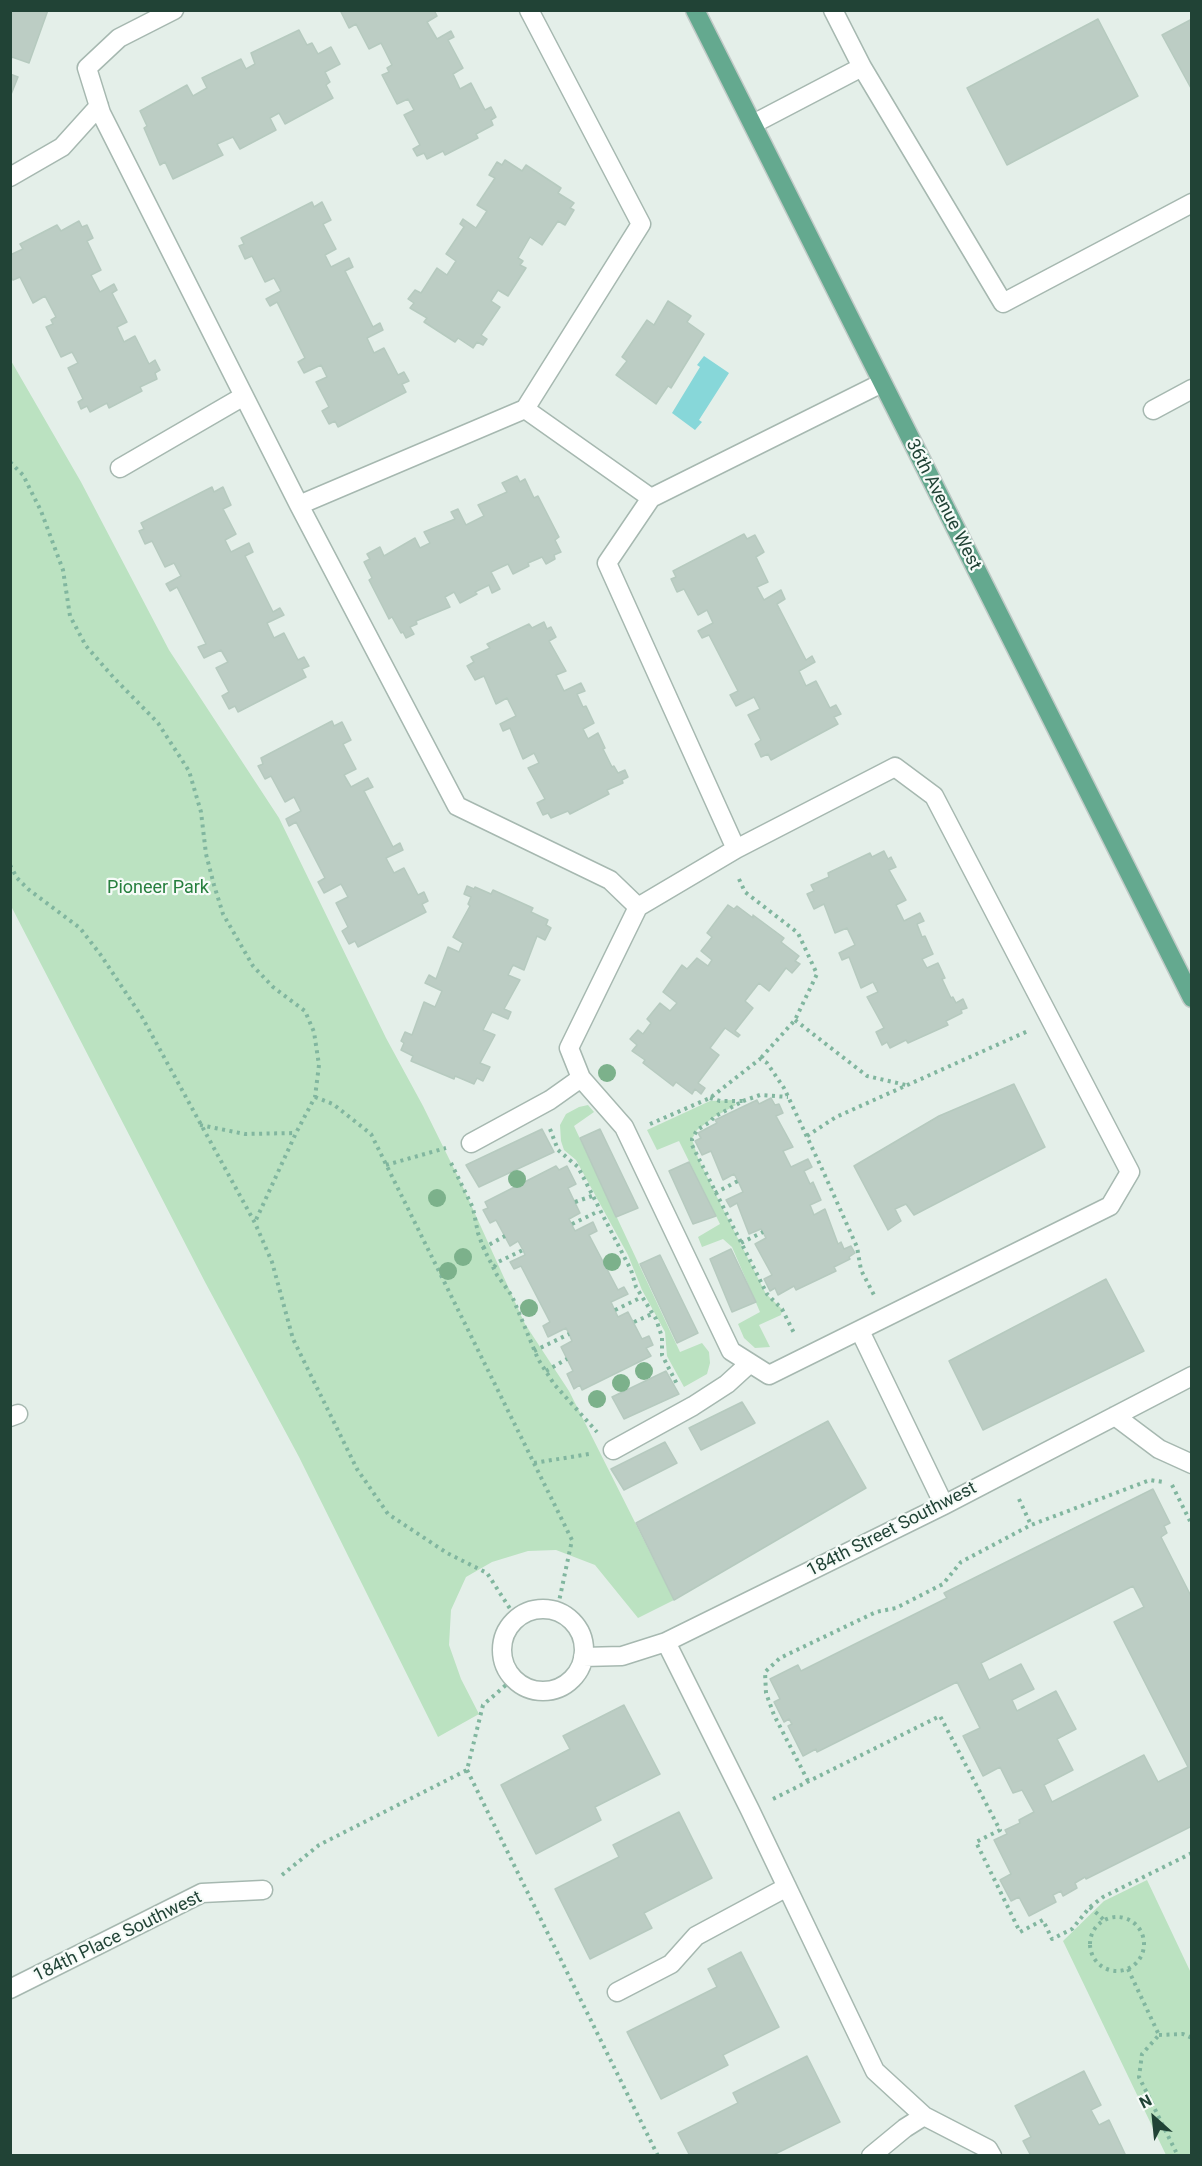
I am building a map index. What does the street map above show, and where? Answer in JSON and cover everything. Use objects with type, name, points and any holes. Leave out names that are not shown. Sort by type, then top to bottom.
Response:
[{"type":"main road","name":"36th Avenue West","points":[[695,10],[1191,998]]},
{"type":"street","points":[[174,10],[119,38],[87,68],[99,106],[299,505],[457,806],[610,880],[638,907]]},
{"type":"street","points":[[299,505],[525,409],[641,224],[529,10]]},
{"type":"street","points":[[833,10],[861,67],[1004,303],[1191,203]]},
{"type":"street","points":[[753,124],[861,67]]},
{"type":"street","points":[[10,177],[62,147],[99,106]]},
{"type":"street","points":[[732,852],[607,563],[651,498],[882,383]]},
{"type":"street","points":[[1153,410],[1191,389]]},
{"type":"street","points":[[120,468],[244,396]]},
{"type":"street","points":[[525,409],[651,498]]},
{"type":"street","points":[[895,767],[934,796],[1130,1172],[1110,1206],[769,1375],[731,1352],[627,1133],[581,1078],[569,1048],[638,907],[732,852],[895,767]]},
{"type":"street","points":[[471,1143],[539,1106],[581,1078]]},
{"type":"street","points":[[860,1331],[944,1505]]},
{"type":"street","points":[[613,1450],[727,1384],[750,1363]]},
{"type":"street","name":"184th Street Southwest","points":[[583,1657],[622,1656],[666,1642],[944,1505],[1191,1376]]},
{"type":"street","points":[[1115,1416],[1159,1449],[1191,1464]]},
{"type":"street","points":[[543,1608],[557,1611],[569,1618],[578,1629],[583,1642],[583,1657],[575,1674],[561,1687],[535,1690],[513,1678],[506,1668],[502,1656],[502,1641],[507,1628],[516,1618],[529,1611],[543,1608]]},
{"type":"street","points":[[666,1642],[876,2071],[924,2116],[988,2149],[992,2156]]},
{"type":"street","points":[[616,1992],[670,1964],[696,1936],[787,1887]]},
{"type":"street","name":"184th Place Southwest","points":[[10,1989],[202,1893],[263,1890]]},
{"type":"street","points":[[871,2156],[905,2128],[924,2116]]},
{"type":"path","points":[[10,462],[23,476],[41,511],[63,570],[70,616],[86,646],[158,723],[189,771],[201,812],[206,854],[223,914],[253,966],[273,987],[305,1011],[314,1032],[319,1065],[315,1097],[255,1223]]},
{"type":"path","points":[[627,1133],[710,1098],[760,1059],[795,1020],[817,974],[798,933],[745,892],[732,852]]},
{"type":"path","points":[[10,865],[17,878],[28,889],[80,928],[142,1017],[255,1223],[272,1262],[293,1339],[357,1469],[388,1514],[447,1553],[487,1573],[516,1618]]},
{"type":"path","points":[[795,1020],[867,1076],[907,1085]]},
{"type":"path","points":[[807,1136],[836,1117],[1051,1021]]},
{"type":"path","points":[[760,1059],[767,1063],[788,1097],[807,1136],[857,1247],[861,1270],[886,1319]]},
{"type":"path","points":[[788,1097],[755,1095],[714,1117],[697,1130],[692,1139],[692,1145],[766,1294],[782,1309],[808,1356]]},
{"type":"path","points":[[315,1097],[333,1104],[371,1134],[572,1540],[557,1611]]},
{"type":"path","points":[[710,1098],[720,1101],[743,1101]]},
{"type":"path","points":[[539,1106],[558,1150],[578,1167],[631,1270],[642,1297],[660,1330],[663,1344],[662,1355],[687,1409]]},
{"type":"path","points":[[200,1125],[245,1134],[296,1133]]},
{"type":"path","points":[[386,1165],[459,1144],[471,1143]]},
{"type":"path","points":[[442,1150],[449,1158],[473,1208],[483,1248],[512,1296],[534,1351],[554,1384],[613,1450]]},
{"type":"path","points":[[715,1193],[738,1181]]},
{"type":"path","points":[[575,1202],[592,1196]]},
{"type":"path","points":[[572,1224],[600,1211]]},
{"type":"path","points":[[741,1243],[763,1232]]},
{"type":"path","points":[[483,1248],[505,1236]]},
{"type":"path","points":[[494,1267],[498,1262],[523,1250]]},
{"type":"path","points":[[615,1310],[642,1297]]},
{"type":"path","points":[[634,1322],[652,1314]]},
{"type":"path","points":[[534,1351],[569,1334]]},
{"type":"path","points":[[546,1371],[567,1359]]},
{"type":"path","points":[[534,1463],[613,1450]]},
{"type":"path","points":[[808,1781],[774,1715],[766,1693],[765,1672],[780,1658],[876,1612],[896,1608],[943,1584],[961,1562],[1031,1525],[1150,1480],[1171,1483],[1191,1525]]},
{"type":"path","points":[[1019,1499],[1031,1525]]},
{"type":"path","points":[[513,1678],[483,1705],[466,1770],[658,2156]]},
{"type":"path","points":[[750,1810],[940,1716],[1000,1830],[976,1842],[1020,1932],[1043,1920],[1052,1939],[1071,1929],[1090,1907],[1104,1897],[1191,1853]]},
{"type":"path","points":[[263,1890],[319,1845],[466,1770]]},
{"type":"path","points":[[1090,1907],[1104,1920]]},
{"type":"path","points":[[1116,1917],[1125,1918],[1140,1929],[1144,1947],[1136,1964],[1128,1969],[1120,1971],[1103,1968],[1091,1955],[1090,1938],[1093,1930],[1104,1920],[1116,1917]]},
{"type":"path","points":[[1128,1969],[1159,2035]]},
{"type":"path","points":[[1178,2156],[1138,2077],[1142,2054],[1159,2035],[1183,2034],[1191,2038]]},
{"type":"green space","name":"Pioneer Park","points":[[10,359],[81,482],[169,650],[279,818],[386,1038],[462,1185],[525,1324],[569,1391],[674,1600],[638,1618],[595,1565],[556,1550],[528,1551],[492,1562],[466,1577],[451,1610],[449,1645],[461,1679],[479,1714],[438,1737],[299,1457],[205,1282],[11,906]]},
{"type":"green space","points":[[732,1100],[736,1105],[697,1130],[692,1139],[698,1158],[766,1294],[782,1309],[781,1315],[759,1325],[770,1347],[755,1348],[744,1338],[738,1324],[760,1312],[732,1247],[723,1239],[702,1247],[698,1237],[720,1224],[679,1141],[657,1150],[647,1130],[710,1101]]},
{"type":"green space","points":[[588,1105],[594,1112],[574,1126],[680,1352],[702,1343],[709,1352],[710,1363],[707,1374],[684,1387],[667,1356],[665,1332],[642,1290],[628,1255],[576,1160],[564,1150],[560,1125],[566,1114]]},
{"type":"green space","points":[[1147,1880],[1191,1973],[1191,2155],[1166,2155],[1063,1941],[1104,1901]]},
{"type":"water","points":[[704,356],[729,373],[699,420],[702,422],[695,430],[672,413],[700,367],[697,365]]},
{"type":"building","points":[[10,10],[48,10],[29,63],[12,57],[10,62]]},
{"type":"building","points":[[344,10],[434,10],[437,16],[427,22],[437,39],[451,31],[454,37],[448,40],[463,68],[453,74],[460,89],[471,83],[485,110],[491,107],[496,117],[491,120],[493,125],[476,134],[478,138],[445,155],[443,151],[427,159],[424,153],[417,156],[413,149],[420,145],[404,115],[414,110],[408,99],[397,104],[382,75],[389,72],[387,68],[392,65],[381,43],[369,49],[356,24],[349,28],[341,12]]},
{"type":"building","points":[[1098,19],[1138,96],[1007,165],[967,88]]},
{"type":"building","points":[[1192,19],[1192,90],[1162,35]]},
{"type":"building","points":[[299,30],[307,45],[312,43],[318,54],[331,47],[340,64],[325,72],[330,82],[326,85],[333,98],[285,124],[279,113],[270,118],[276,130],[240,149],[233,137],[217,144],[223,155],[173,179],[165,162],[160,165],[144,128],[147,126],[140,111],[187,85],[193,96],[207,88],[202,78],[241,59],[246,69],[255,64],[251,53]]},
{"type":"building","points":[[10,74],[18,77],[10,97]]},
{"type":"building","points":[[505,160],[522,171],[526,165],[561,188],[558,193],[574,203],[570,208],[574,210],[565,225],[558,221],[542,245],[530,237],[518,258],[523,261],[520,265],[526,268],[508,296],[498,290],[491,301],[500,307],[481,335],[487,339],[483,345],[477,342],[473,348],[458,338],[455,342],[424,322],[427,318],[410,308],[414,303],[408,299],[415,290],[421,293],[437,268],[447,275],[456,261],[446,254],[464,227],[460,224],[463,219],[476,228],[487,211],[477,205],[495,178],[489,175],[497,162],[502,165]]},
{"type":"building","points":[[312,202],[314,207],[322,202],[331,220],[323,224],[336,249],[325,255],[331,267],[349,258],[353,267],[345,271],[373,327],[380,323],[383,330],[367,338],[374,353],[384,348],[398,375],[404,372],[409,381],[402,384],[406,392],[338,427],[335,421],[329,424],[322,411],[329,407],[316,382],[327,377],[321,365],[304,373],[298,362],[305,358],[277,302],[270,306],[266,299],[281,291],[274,278],[265,282],[252,256],[245,259],[239,246],[244,244],[241,238]]},
{"type":"building","points":[[79,221],[82,227],[87,225],[93,238],[87,241],[101,270],[91,275],[100,292],[114,284],[117,290],[112,293],[127,322],[117,327],[124,342],[135,336],[149,364],[155,360],[160,370],[155,373],[157,379],[140,387],[142,391],[109,408],[107,403],[90,412],[87,406],[81,409],[78,402],[83,399],[68,368],[78,363],[72,352],[61,357],[46,327],[53,324],[51,320],[56,317],[45,296],[33,303],[20,277],[13,280],[10,276],[10,255],[23,249],[20,244],[57,225],[61,231]]},
{"type":"building","points":[[668,301],[691,316],[687,322],[704,334],[671,388],[668,386],[656,404],[616,375],[627,361],[622,357],[647,320],[654,325]]},
{"type":"building","points":[[517,476],[520,482],[525,479],[534,498],[538,496],[559,537],[555,540],[561,552],[554,555],[555,559],[546,564],[542,557],[528,563],[529,566],[513,574],[508,564],[491,572],[500,589],[492,593],[489,585],[460,603],[454,592],[445,597],[450,607],[416,621],[417,624],[410,627],[414,634],[406,638],[392,617],[389,619],[369,580],[372,578],[364,562],[370,559],[367,554],[380,547],[384,556],[415,538],[420,548],[430,543],[424,532],[455,519],[451,512],[458,509],[466,525],[484,516],[478,505],[507,492],[502,483]]},
{"type":"building","points":[[212,487],[214,492],[223,487],[231,505],[223,509],[236,534],[225,540],[231,552],[249,543],[253,552],[245,556],[273,612],[280,608],[284,615],[267,623],[274,638],[284,633],[298,660],[304,657],[309,666],[302,669],[306,677],[238,712],[235,706],[229,709],[222,696],[229,692],[216,668],[228,662],[221,650],[204,658],[198,647],[206,644],[177,587],[170,591],[166,584],[181,576],[174,563],[165,567],[152,541],[145,544],[139,531],[144,529],[141,523]]},
{"type":"building","points":[[744,534],[747,539],[755,535],[764,552],[756,557],[768,582],[757,587],[764,600],[781,590],[785,599],[777,604],[806,660],[812,656],[815,662],[799,671],[806,686],[816,681],[830,708],[836,705],[841,714],[834,717],[838,724],[771,760],[768,754],[761,757],[755,744],[761,740],[748,715],[760,709],[754,697],[736,706],[730,695],[738,691],[709,635],[702,638],[698,631],[713,623],[707,610],[698,615],[684,589],[677,592],[671,579],[676,577],[673,571]]},
{"type":"building","points":[[544,622],[547,629],[551,627],[556,637],[549,641],[566,671],[556,675],[564,691],[581,683],[585,691],[577,694],[594,723],[583,729],[588,739],[598,733],[612,767],[614,766],[618,773],[625,770],[628,777],[622,780],[623,783],[607,790],[609,794],[570,814],[568,811],[551,818],[548,813],[543,815],[537,803],[545,799],[528,768],[539,763],[534,753],[523,759],[510,728],[503,731],[500,724],[516,716],[507,698],[496,704],[484,676],[475,680],[467,666],[474,662],[471,657],[490,648],[487,644],[529,624],[532,628]]},
{"type":"building","points":[[332,721],[334,726],[342,722],[351,740],[343,744],[356,769],[344,775],[351,787],[368,778],[373,787],[364,791],[393,847],[400,843],[403,850],[386,858],[394,873],[404,868],[418,895],[424,892],[428,901],[422,904],[426,912],[358,947],[355,941],[349,944],[342,931],[348,927],[336,903],[348,897],[341,884],[324,893],[318,882],[325,878],[296,822],[289,826],[286,819],[301,811],[294,797],[285,802],[271,776],[265,779],[258,766],[263,764],[261,758]]},
{"type":"building","points":[[884,851],[888,859],[891,857],[896,867],[889,870],[906,900],[896,905],[904,921],[920,913],[924,921],[917,924],[933,954],[922,959],[927,968],[938,963],[945,978],[942,979],[951,998],[953,997],[956,1003],[963,999],[967,1008],[946,1021],[948,1025],[908,1043],[906,1040],[890,1048],[887,1042],[882,1045],[876,1032],[884,1028],[867,997],[878,992],[873,982],[861,988],[849,957],[842,960],[839,953],[855,945],[847,928],[835,933],[824,904],[814,909],[807,894],[814,891],[811,885],[829,877],[828,873],[870,853],[872,857]]},
{"type":"building","points":[[467,886],[491,894],[493,890],[533,908],[531,912],[548,920],[546,925],[551,928],[545,940],[537,936],[524,970],[513,965],[508,975],[520,980],[504,1009],[511,1012],[508,1019],[492,1012],[483,1030],[495,1035],[480,1063],[490,1067],[483,1081],[477,1078],[474,1084],[455,1076],[454,1079],[411,1061],[413,1056],[401,1050],[404,1043],[401,1041],[405,1032],[412,1035],[424,1002],[435,1007],[442,991],[425,983],[429,975],[436,979],[448,947],[459,952],[463,943],[453,937],[470,906],[468,904],[471,897],[464,894]]},
{"type":"building","points":[[728,905],[734,909],[737,906],[753,918],[753,915],[784,938],[781,942],[799,956],[795,961],[800,964],[792,973],[786,968],[769,991],[759,983],[745,1001],[753,1008],[735,1031],[740,1035],[738,1037],[725,1028],[710,1048],[719,1055],[698,1083],[705,1088],[701,1094],[695,1089],[692,1094],[676,1082],[673,1086],[643,1063],[645,1060],[632,1051],[637,1045],[630,1039],[638,1030],[643,1034],[651,1023],[647,1019],[660,1003],[670,1011],[677,1003],[663,992],[682,965],[687,969],[697,958],[708,966],[712,960],[701,951],[712,937],[707,933]]},
{"type":"building","points":[[1014,1084],[1045,1147],[914,1215],[906,1204],[895,1209],[901,1221],[888,1230],[854,1166],[939,1116]]},
{"type":"building","points":[[771,1098],[775,1105],[779,1104],[783,1113],[776,1116],[793,1147],[783,1151],[791,1167],[808,1159],[812,1167],[804,1171],[810,1184],[813,1182],[821,1200],[810,1205],[814,1215],[825,1209],[838,1244],[841,1242],[844,1249],[851,1246],[855,1253],[849,1257],[850,1259],[834,1267],[836,1271],[796,1290],[794,1286],[778,1295],[775,1288],[770,1291],[764,1279],[772,1275],[755,1244],[766,1238],[761,1229],[749,1234],[737,1203],[730,1207],[726,1200],[743,1192],[738,1181],[734,1174],[723,1180],[711,1151],[702,1155],[695,1141],[701,1138],[698,1133],[717,1123],[715,1120],[757,1100],[759,1104]]},
{"type":"building","points":[[542,1129],[554,1152],[479,1187],[466,1165]]},
{"type":"building","points":[[600,1129],[638,1208],[616,1217],[580,1138]]},
{"type":"building","points":[[689,1162],[716,1216],[693,1224],[669,1171]]},
{"type":"building","points":[[556,1166],[559,1170],[567,1166],[576,1184],[568,1188],[580,1213],[569,1219],[575,1231],[593,1222],[597,1231],[589,1235],[618,1290],[624,1287],[628,1294],[611,1302],[618,1317],[628,1312],[642,1339],[649,1336],[653,1345],[646,1348],[651,1356],[582,1390],[580,1385],[574,1389],[567,1374],[573,1371],[561,1347],[572,1341],[566,1328],[548,1337],[543,1326],[550,1322],[521,1266],[514,1269],[510,1262],[525,1255],[523,1250],[518,1241],[510,1246],[496,1220],[490,1223],[483,1210],[488,1208],[485,1202]]},
{"type":"building","points":[[731,1249],[756,1302],[732,1312],[710,1259]]},
{"type":"building","points":[[660,1255],[698,1333],[677,1343],[640,1264]]},
{"type":"building","points":[[1106,1279],[1144,1351],[983,1430],[949,1361]]},
{"type":"building","points":[[666,1371],[679,1394],[624,1419],[612,1397]]},
{"type":"building","points":[[742,1402],[755,1423],[701,1450],[689,1428]]},
{"type":"building","points":[[828,1421],[866,1488],[674,1600],[636,1523]]},
{"type":"building","points":[[665,1442],[677,1463],[624,1490],[611,1469]]},
{"type":"building","points":[[1153,1489],[1170,1523],[1164,1526],[1167,1533],[1161,1537],[1192,1598],[1192,1826],[1086,1879],[1085,1877],[1075,1883],[1077,1888],[1063,1896],[1061,1891],[1053,1895],[1056,1902],[1029,1916],[1019,1897],[1011,1901],[1000,1880],[1011,1874],[994,1840],[1007,1834],[1005,1830],[1020,1823],[1019,1820],[1034,1812],[1022,1790],[1013,1793],[1000,1767],[983,1776],[963,1736],[980,1728],[957,1682],[817,1752],[816,1749],[803,1756],[788,1726],[792,1724],[789,1719],[784,1722],[774,1702],[780,1699],[770,1679],[798,1665],[801,1671],[947,1598],[944,1593]],"holes":[[[1133,1586],[1144,1607],[1114,1622],[1188,1767],[1158,1782],[1144,1755],[1052,1802],[1044,1785],[1073,1770],[1057,1739],[1076,1729],[1056,1691],[1017,1711],[1012,1700],[1034,1689],[1021,1664],[989,1680],[981,1663]]]},
{"type":"building","points":[[624,1705],[660,1774],[595,1807],[601,1820],[536,1854],[501,1785],[570,1749],[563,1736]]},
{"type":"building","points":[[679,1812],[712,1878],[644,1913],[652,1928],[590,1959],[555,1889],[619,1857],[613,1845]]},
{"type":"building","points":[[741,1952],[779,2027],[723,2055],[728,2065],[661,2099],[627,2032],[717,1987],[708,1969]]},
{"type":"building","points":[[807,2056],[840,2122],[771,2156],[690,2156],[678,2133],[738,2103],[733,2093]]},
{"type":"building","points":[[1084,2071],[1101,2105],[1091,2110],[1099,2125],[1109,2120],[1126,2156],[1031,2156],[1023,2141],[1031,2137],[1015,2106]]}]
